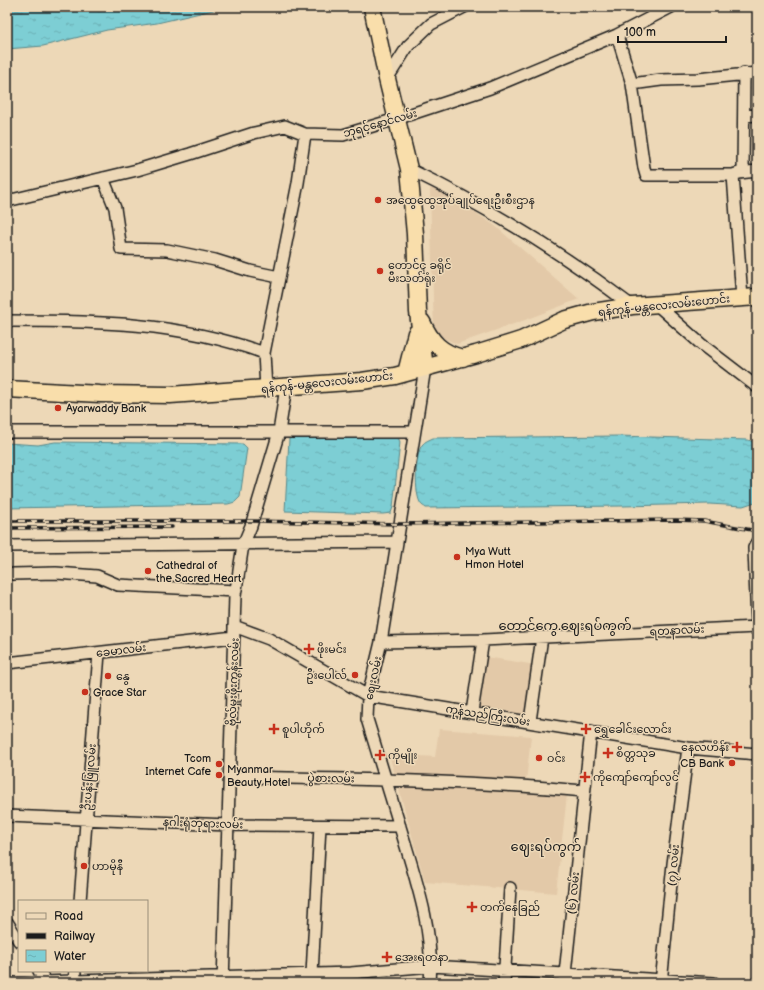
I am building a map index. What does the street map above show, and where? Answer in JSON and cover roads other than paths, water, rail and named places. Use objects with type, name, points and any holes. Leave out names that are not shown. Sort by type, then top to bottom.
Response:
[{"type":"highway","points":[[372,7],[408,169],[415,234],[418,312],[425,368]]},
{"type":"highway","name":"ရန်ကုန်-မန္တလေးလမ်းဟောင်း","points":[[7,389],[100,394],[170,395],[266,389],[362,380],[406,373],[463,358],[521,340],[564,320],[593,312],[632,306],[750,297]]},
{"type":"highway","points":[[418,312],[431,339],[440,349],[451,355],[463,358]]},
{"type":"highway","points":[[406,373],[416,335],[418,312]]},
{"type":"street","points":[[387,79],[408,46],[431,24],[464,7]]},
{"type":"street","name":"ဘုရင့်နောင်လမ်း","points":[[7,201],[103,178],[190,154],[254,133],[285,126],[305,134],[343,135],[490,88],[617,35],[671,7]]},
{"type":"street","points":[[617,35],[632,84],[646,175],[738,174],[757,171]]},
{"type":"street","points":[[632,84],[661,80],[698,80],[744,73],[757,73]]},
{"type":"street","points":[[744,73],[744,116],[738,174],[750,297]]},
{"type":"street","points":[[744,116],[757,115]]},
{"type":"street","points":[[266,389],[264,353],[298,183],[305,134]]},
{"type":"street","points":[[408,169],[446,187],[587,271],[632,306]]},
{"type":"street","points":[[103,178],[115,208],[121,249],[167,250],[215,260],[250,271],[279,277]]},
{"type":"street","points":[[656,304],[701,344],[757,387]]},
{"type":"street","points":[[7,321],[82,321],[201,334],[235,343],[264,353]]},
{"type":"street","name":"စျေးလမ်း","points":[[425,368],[381,642],[368,696],[367,719],[400,826],[426,918],[431,966],[430,983]]},
{"type":"street","name":"ဗိုလ်မှူးဖိုးကွန်းလမ်း","points":[[223,979],[236,590],[243,545],[251,526],[279,432],[286,387]]},
{"type":"street","points":[[7,432],[414,432]]},
{"type":"street","points":[[7,546],[243,545],[396,542]]},
{"type":"street","points":[[757,542],[754,548],[757,626]]},
{"type":"street","points":[[13,574],[97,576],[118,585],[236,590]]},
{"type":"street","name":"ရတနာလမ်း","points":[[381,642],[483,640],[757,626]]},
{"type":"street","name":"ခေမာလမ်း","points":[[7,663],[99,653],[234,631]]},
{"type":"street","name":"ကုန်သည်ကြီးလမ်း","points":[[234,631],[269,639],[368,696],[530,721],[688,748],[757,754]]},
{"type":"street","points":[[530,721],[542,637]]},
{"type":"street","points":[[472,712],[483,640]]},
{"type":"street","name":"ဦးပန်းဖြူလမ်း","points":[[80,900],[99,653]]},
{"type":"street","name":"(၆) လမ်း","points":[[564,978],[590,731]]},
{"type":"street","name":"(၇) လမ်း","points":[[662,981],[673,864],[688,748]]},
{"type":"street","name":"ပွဲစားလမ်း","points":[[230,777],[385,779],[527,785],[584,791]]},
{"type":"street","name":"နဂါးရုံဘုရားလမ်း","points":[[7,816],[86,818],[228,825],[400,826]]},
{"type":"street","points":[[312,974],[320,826]]},
{"type":"street","points":[[504,983],[510,888]]},
{"type":"street","points":[[7,922],[18,939]]},
{"type":"street","points":[[7,983],[46,982],[75,979],[223,979],[312,974],[351,978],[431,966],[505,971],[564,978],[714,983]]},
{"type":"street","points":[[40,972],[46,982]]},
{"type":"water","points":[[7,7],[226,7],[157,23],[107,30],[43,46],[7,49]]},
{"type":"water","points":[[397,435],[400,442],[393,507],[391,513],[285,511],[289,439],[292,437]]},
{"type":"water","points":[[619,436],[748,440],[757,443],[757,499],[755,502],[743,506],[709,504],[426,508],[421,505],[419,499],[416,484],[418,457],[422,445],[433,438]]},
{"type":"water","points":[[55,442],[243,444],[247,448],[240,497],[235,502],[228,504],[7,508],[7,443],[38,445]]},
{"type":"railway","points":[[7,521],[252,521],[399,524],[676,520],[704,521],[757,531]]},
{"type":"railway","points":[[7,528],[172,527]]},
{"type":"place","name":"အထွေထွေအုပ်ချုပ်ရေးဦးစီးဌာန","points":[[378,200]]},
{"type":"place","name":"တောင်ငူ ခရိုင် မီးသတ်ရုံး","points":[[380,271]]},
{"type":"place","name":"Ayarwaddy Bank","points":[[58,408]]},
{"type":"place","name":"Mya Wutt Hmon Hotel","points":[[457,557]]},
{"type":"place","name":"Cathedral of the Sacred Heart","points":[[148,571]]},
{"type":"place","name":"ဖိုးမင်း","points":[[309,649]]},
{"type":"place","name":"ဦးပေါလ်","points":[[355,675]]},
{"type":"place","name":"နွေ","points":[[108,676]]},
{"type":"place","name":"Grace Star","points":[[85,692]]},
{"type":"place","name":"စူပါဟိုက်","points":[[274,729]]},
{"type":"place","name":"ရွှေခေါင်းလောင်း","points":[[586,729]]},
{"type":"place","name":"နေလဟိန်း","points":[[737,747]]},
{"type":"place","name":"စိတ္တသုခ","points":[[608,753]]},
{"type":"place","name":"ကိုမျိုး","points":[[380,755]]},
{"type":"place","name":"ဝင်း","points":[[539,758]]},
{"type":"place","name":"CB Bank","points":[[732,763]]},
{"type":"place","name":"Tcom Internet Cafe","points":[[219,764]]},
{"type":"place","name":"Myanmar Beauty Hotel","points":[[219,775]]},
{"type":"place","name":"ကိုကျော်ကျော်လွင်","points":[[585,777]]},
{"type":"place","name":"ဟာမိုနီ","points":[[84,866]]},
{"type":"place","name":"တက်နေခြည်","points":[[472,907]]},
{"type":"place","name":"အေးရတနာ","points":[[387,957]]},
{"type":"district","name":"တောင်ကွေ.ဈေးရပ်ကွက်","points":[[565,625]]},
{"type":"district","name":"ဈေးရပ်ကွက်","points":[[546,846]]}]
